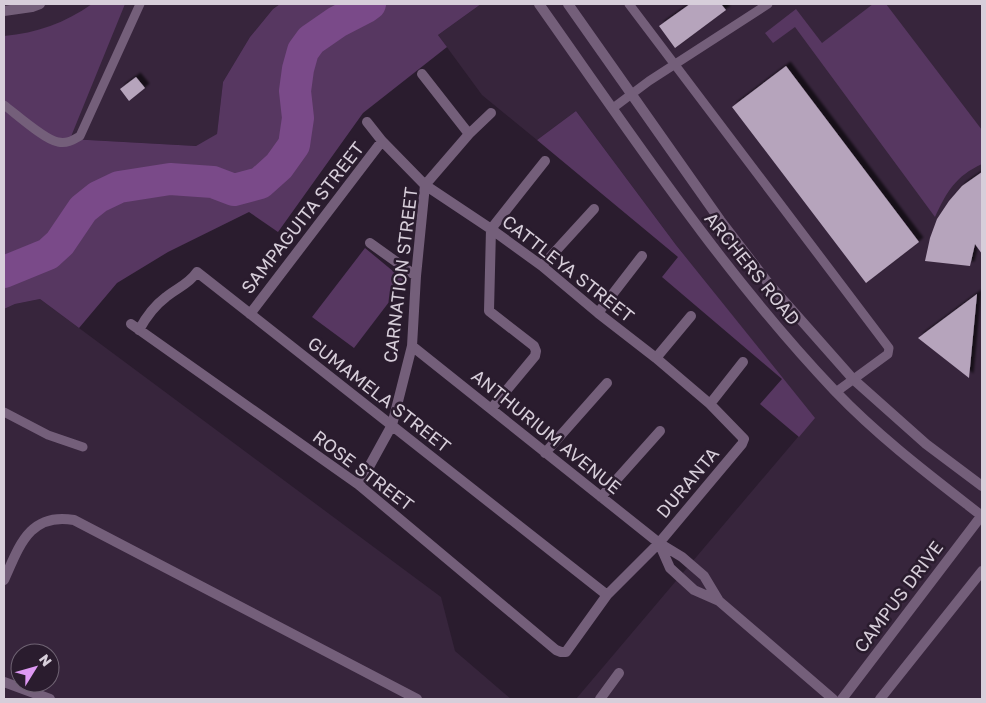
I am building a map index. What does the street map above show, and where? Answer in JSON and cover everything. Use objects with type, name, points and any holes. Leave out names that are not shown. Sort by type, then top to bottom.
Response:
[{"type":"street","points":[[4,11],[40,4]]},
{"type":"street","name":"ARCHERS ROAD","points":[[539,4],[708,242],[752,298],[836,392],[910,461],[982,516]]},
{"type":"street","name":"ARCHERS ROAD","points":[[568,4],[720,220],[769,284],[853,379],[926,444],[982,486]]},
{"type":"street","points":[[422,74],[469,134]]},
{"type":"street","name":"CARNATION STREET","points":[[359,485],[392,425],[412,346],[416,276],[426,185],[469,134],[491,114]]},
{"type":"street","name":"CATTLEYA STREET","points":[[367,122],[382,141],[426,185],[491,228],[542,266],[710,404],[742,435],[744,439],[742,444]]},
{"type":"street","name":"SAMPAGUITA STREET","points":[[250,314],[382,141]]},
{"type":"street","points":[[490,409],[535,356],[536,352],[534,346],[490,311],[491,228],[545,161]]},
{"type":"street","points":[[542,266],[594,209]]},
{"type":"street","points":[[370,244],[416,276]]},
{"type":"street","points":[[598,313],[642,256]]},
{"type":"street","name":"GUMAMELA STREET","points":[[135,327],[166,297],[191,280],[196,272],[608,595]]},
{"type":"street","points":[[656,358],[691,316]]},
{"type":"street","name":"ROSE STREET","points":[[135,327],[359,485],[556,650],[566,652]]},
{"type":"street","name":"ANTHURIUM AVENUE","points":[[412,346],[659,543],[682,557],[704,576],[719,602]]},
{"type":"street","points":[[710,404],[743,362]]},
{"type":"street","points":[[545,453],[607,383]]},
{"type":"street","points":[[601,497],[660,431]]},
{"type":"street","name":"DURANTA","points":[[566,652],[608,595],[659,543],[742,444]]},
{"type":"street","name":"CAMPUS DRIVE","points":[[842,699],[982,516]]},
{"type":"street","points":[[4,580],[22,540],[37,525],[56,519],[74,520],[417,699]]},
{"type":"street","name":"ANTHURIUM AVENUE","points":[[659,543],[670,568],[694,590],[719,602],[834,699]]},
{"type":"street","points":[[880,699],[982,571]]},
{"type":"street","points":[[600,699],[619,673]]},
{"type":"street","points":[[4,682],[50,699]]},
{"type":"lane","points":[[4,105],[48,138],[58,142],[71,142],[80,136],[140,4]]},
{"type":"lane","points":[[613,108],[649,81],[768,4]]},
{"type":"lane","points":[[633,5],[674,66],[889,348],[888,354],[836,392]]},
{"type":"lane","points":[[4,412],[48,435],[83,448]]},
{"type":"shaded area","points":[[4,4],[280,4],[273,9],[250,37],[223,82],[217,135],[196,146],[70,139],[4,92]]},
{"type":"shaded area","points":[[92,4],[125,4],[70,139],[196,146],[217,134],[223,82],[250,37],[273,9],[280,4],[481,4],[438,35],[447,47],[363,113],[278,232],[249,212],[168,252],[117,283],[79,328],[40,299],[15,304],[4,309],[4,36],[39,30],[61,22]]},
{"type":"shaded area","points":[[481,4],[982,4],[982,699],[576,699],[814,418],[676,245],[576,111],[537,140],[482,95],[438,35]]},
{"type":"shaded area","points":[[873,4],[886,4],[982,130],[982,164],[965,174],[953,185],[935,217],[795,27],[773,43],[765,33],[796,9],[822,43]]},
{"type":"shaded area","points":[[576,111],[676,245],[815,418],[799,437],[760,404],[782,379],[662,277],[678,257],[537,140]]},
{"type":"shaded area","points":[[365,248],[405,281],[354,348],[312,317]]},
{"type":"shaded area","points":[[40,299],[441,597],[455,651],[511,699],[4,699],[4,309],[15,304]]},
{"type":"building","points":[[690,4],[721,4],[726,10],[675,48],[659,26]]},
{"type":"building","points":[[786,66],[919,242],[866,283],[732,107]]},
{"type":"building","points":[[136,77],[145,88],[129,101],[120,89]]},
{"type":"building","points":[[982,172],[982,254],[975,244],[970,266],[925,261],[930,238],[937,219],[962,186]]},
{"type":"building","points":[[977,294],[969,378],[918,338]]},
{"type":"waterway","points":[[4,272],[48,254],[60,243],[83,209],[98,197],[119,187],[170,179],[213,182],[234,190],[260,183],[279,166],[294,145],[298,118],[295,91],[303,51],[311,40],[337,22],[370,4]]}]
